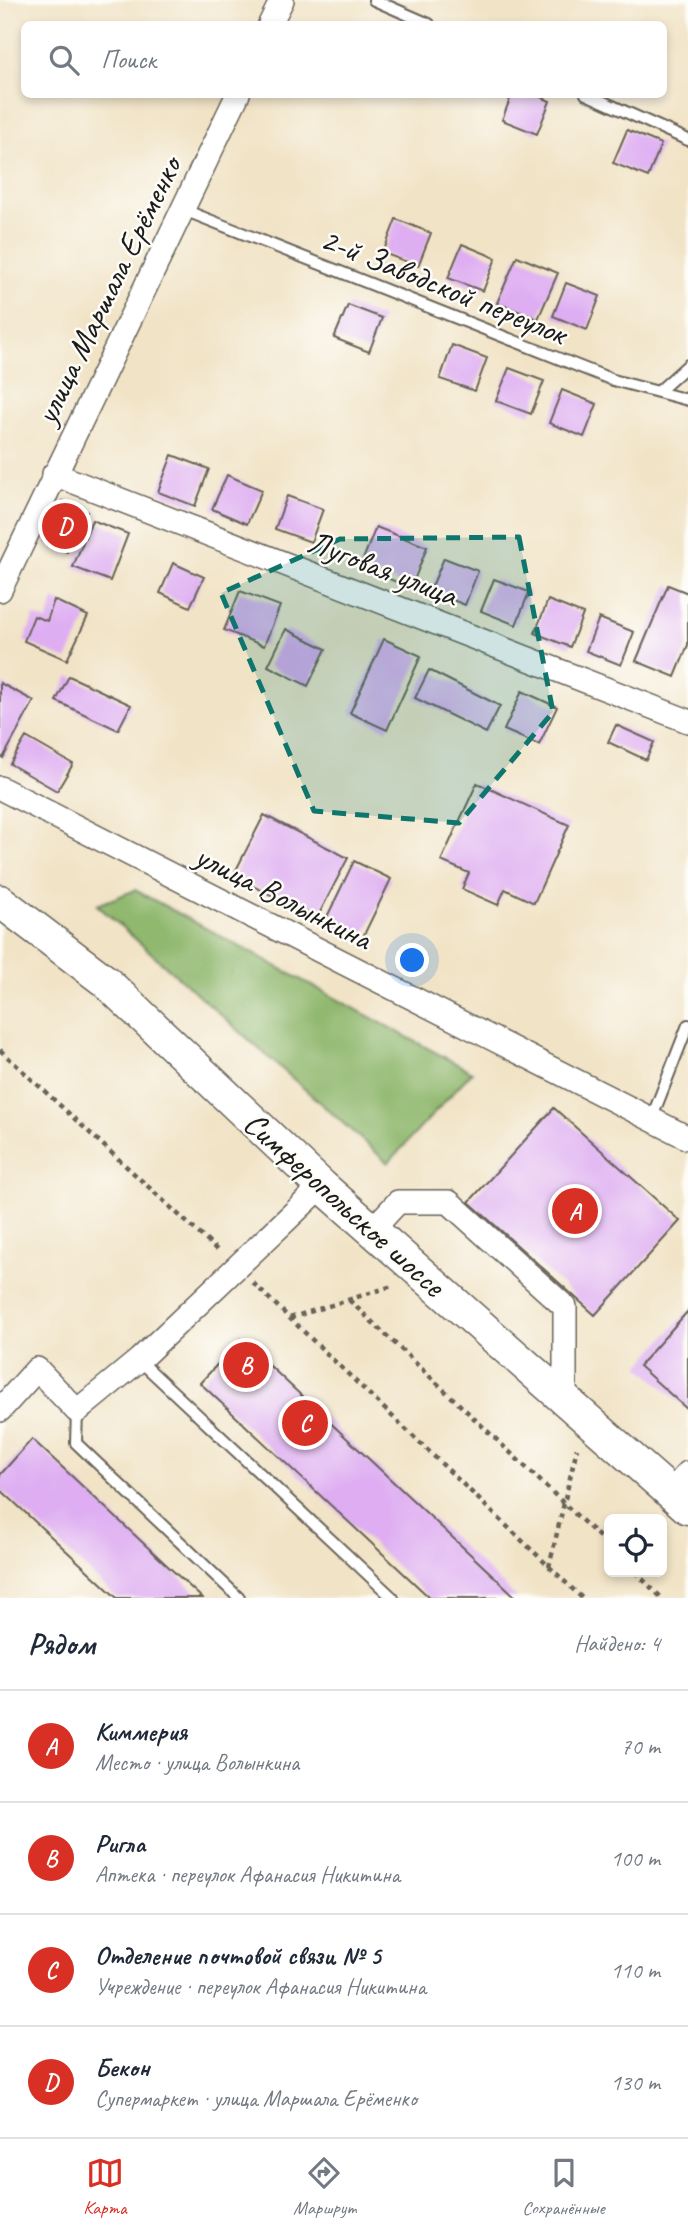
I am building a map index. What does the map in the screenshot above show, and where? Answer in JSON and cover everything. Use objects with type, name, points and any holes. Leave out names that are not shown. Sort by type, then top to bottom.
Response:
[{"type":"main road","name":"Симферопольское шоссе","points":[[0,901],[105,981],[322,1186],[565,1398],[682,1491]]},
{"type":"street","points":[[272,21],[282,0]]},
{"type":"street","name":"улица Маршала Ерёменко","points":[[0,590],[184,210],[235,98]]},
{"type":"street","name":"Луговая улица","points":[[54,474],[688,721]]},
{"type":"street","name":"улица Волынкина","points":[[0,788],[688,1138]]},
{"type":"street","points":[[0,1410],[37,1369],[77,1411],[139,1360],[322,1186]]},
{"type":"street","points":[[372,1230],[398,1202],[449,1202],[565,1307],[565,1398]]},
{"type":"lane","points":[[374,0],[422,21]]},
{"type":"lane","points":[[595,98],[688,140]]},
{"type":"lane","name":"2-й Заводской переулок","points":[[184,210],[613,380],[688,400]]},
{"type":"lane","points":[[657,392],[688,365]]},
{"type":"lane","points":[[651,1120],[688,1026]]},
{"type":"lane","points":[[139,1360],[393,1598]]},
{"type":"lane","points":[[77,1411],[76,1443],[239,1598]]},
{"type":"path","points":[[0,1050],[237,1268],[582,1598]]},
{"type":"path","points":[[289,1318],[396,1285]]},
{"type":"path","points":[[349,1300],[604,1541]]},
{"type":"path","points":[[549,1567],[578,1444]]},
{"type":"path","points":[[640,1577],[662,1598]]},
{"type":"highlighted area","points":[[519,537],[553,712],[459,823],[314,811],[221,593],[340,539]]},
{"type":"green space","points":[[135,890],[472,1072],[388,1163],[97,905]]},
{"type":"building","points":[[510,98],[543,98],[550,101],[537,134],[502,120]]},
{"type":"building","points":[[627,130],[661,144],[648,177],[613,163]]},
{"type":"building","points":[[396,219],[431,233],[418,266],[383,253]]},
{"type":"building","points":[[462,244],[496,258],[483,291],[448,278]]},
{"type":"building","points":[[517,256],[558,273],[538,319],[497,303]]},
{"type":"building","points":[[566,283],[600,296],[587,330],[553,316]]},
{"type":"building","points":[[348,305],[382,318],[369,352],[334,338]]},
{"type":"building","points":[[452,345],[487,358],[475,391],[440,379]]},
{"type":"building","points":[[509,368],[544,381],[531,414],[496,401]]},
{"type":"building","points":[[562,390],[597,404],[584,437],[549,423]]},
{"type":"building","points":[[172,455],[209,469],[195,506],[158,492]]},
{"type":"building","points":[[227,475],[262,490],[247,524],[212,509]]},
{"type":"building","points":[[287,496],[323,509],[311,542],[275,529]]},
{"type":"building","points":[[62,501],[87,512],[67,552],[43,541]]},
{"type":"building","points":[[92,520],[128,534],[110,581],[73,567]]},
{"type":"building","points":[[376,527],[427,547],[411,588],[360,567]]},
{"type":"building","points":[[444,558],[478,571],[465,605],[430,591]]},
{"type":"building","points":[[173,563],[204,577],[190,607],[160,593]]},
{"type":"building","points":[[494,579],[529,592],[516,625],[481,611]]},
{"type":"building","points":[[668,585],[688,593],[688,645],[675,677],[636,661]]},
{"type":"building","points":[[240,591],[280,606],[264,646],[224,630]]},
{"type":"building","points":[[54,600],[88,616],[67,660],[24,641],[34,616],[47,621]]},
{"type":"building","points":[[548,600],[583,614],[570,647],[535,633]]},
{"type":"building","points":[[599,618],[634,632],[621,665],[586,651]]},
{"type":"building","points":[[286,629],[326,649],[308,686],[268,666]]},
{"type":"building","points":[[384,639],[421,656],[387,730],[350,713]]},
{"type":"building","points":[[429,670],[500,706],[486,733],[415,698]]},
{"type":"building","points":[[69,676],[131,705],[118,730],[56,701]]},
{"type":"building","points":[[0,683],[34,701],[3,758],[0,756]]},
{"type":"building","points":[[522,691],[557,707],[539,745],[504,730]]},
{"type":"building","points":[[616,725],[654,742],[646,760],[608,742]]},
{"type":"building","points":[[26,737],[73,764],[57,791],[10,764]]},
{"type":"building","points":[[477,783],[569,825],[534,903],[505,889],[498,905],[462,889],[469,873],[441,861]]},
{"type":"building","points":[[264,815],[348,858],[317,918],[233,876]]},
{"type":"building","points":[[354,861],[391,879],[362,939],[325,921]]},
{"type":"building","points":[[554,1108],[680,1221],[595,1315],[469,1202]]},
{"type":"building","points":[[688,1311],[688,1410],[639,1366]]},
{"type":"building","points":[[241,1339],[517,1598],[430,1598],[200,1383]]},
{"type":"building","points":[[32,1439],[202,1598],[117,1598],[0,1489],[0,1475]]},
{"type":"place","name":"Бекон","points":[[65,526]]},
{"type":"place","name":"Киммерия","points":[[575,1211]]},
{"type":"place","name":"Ригла","points":[[246,1365]]},
{"type":"place","name":"Отделение почтовой связи № 5","points":[[305,1423]]}]
